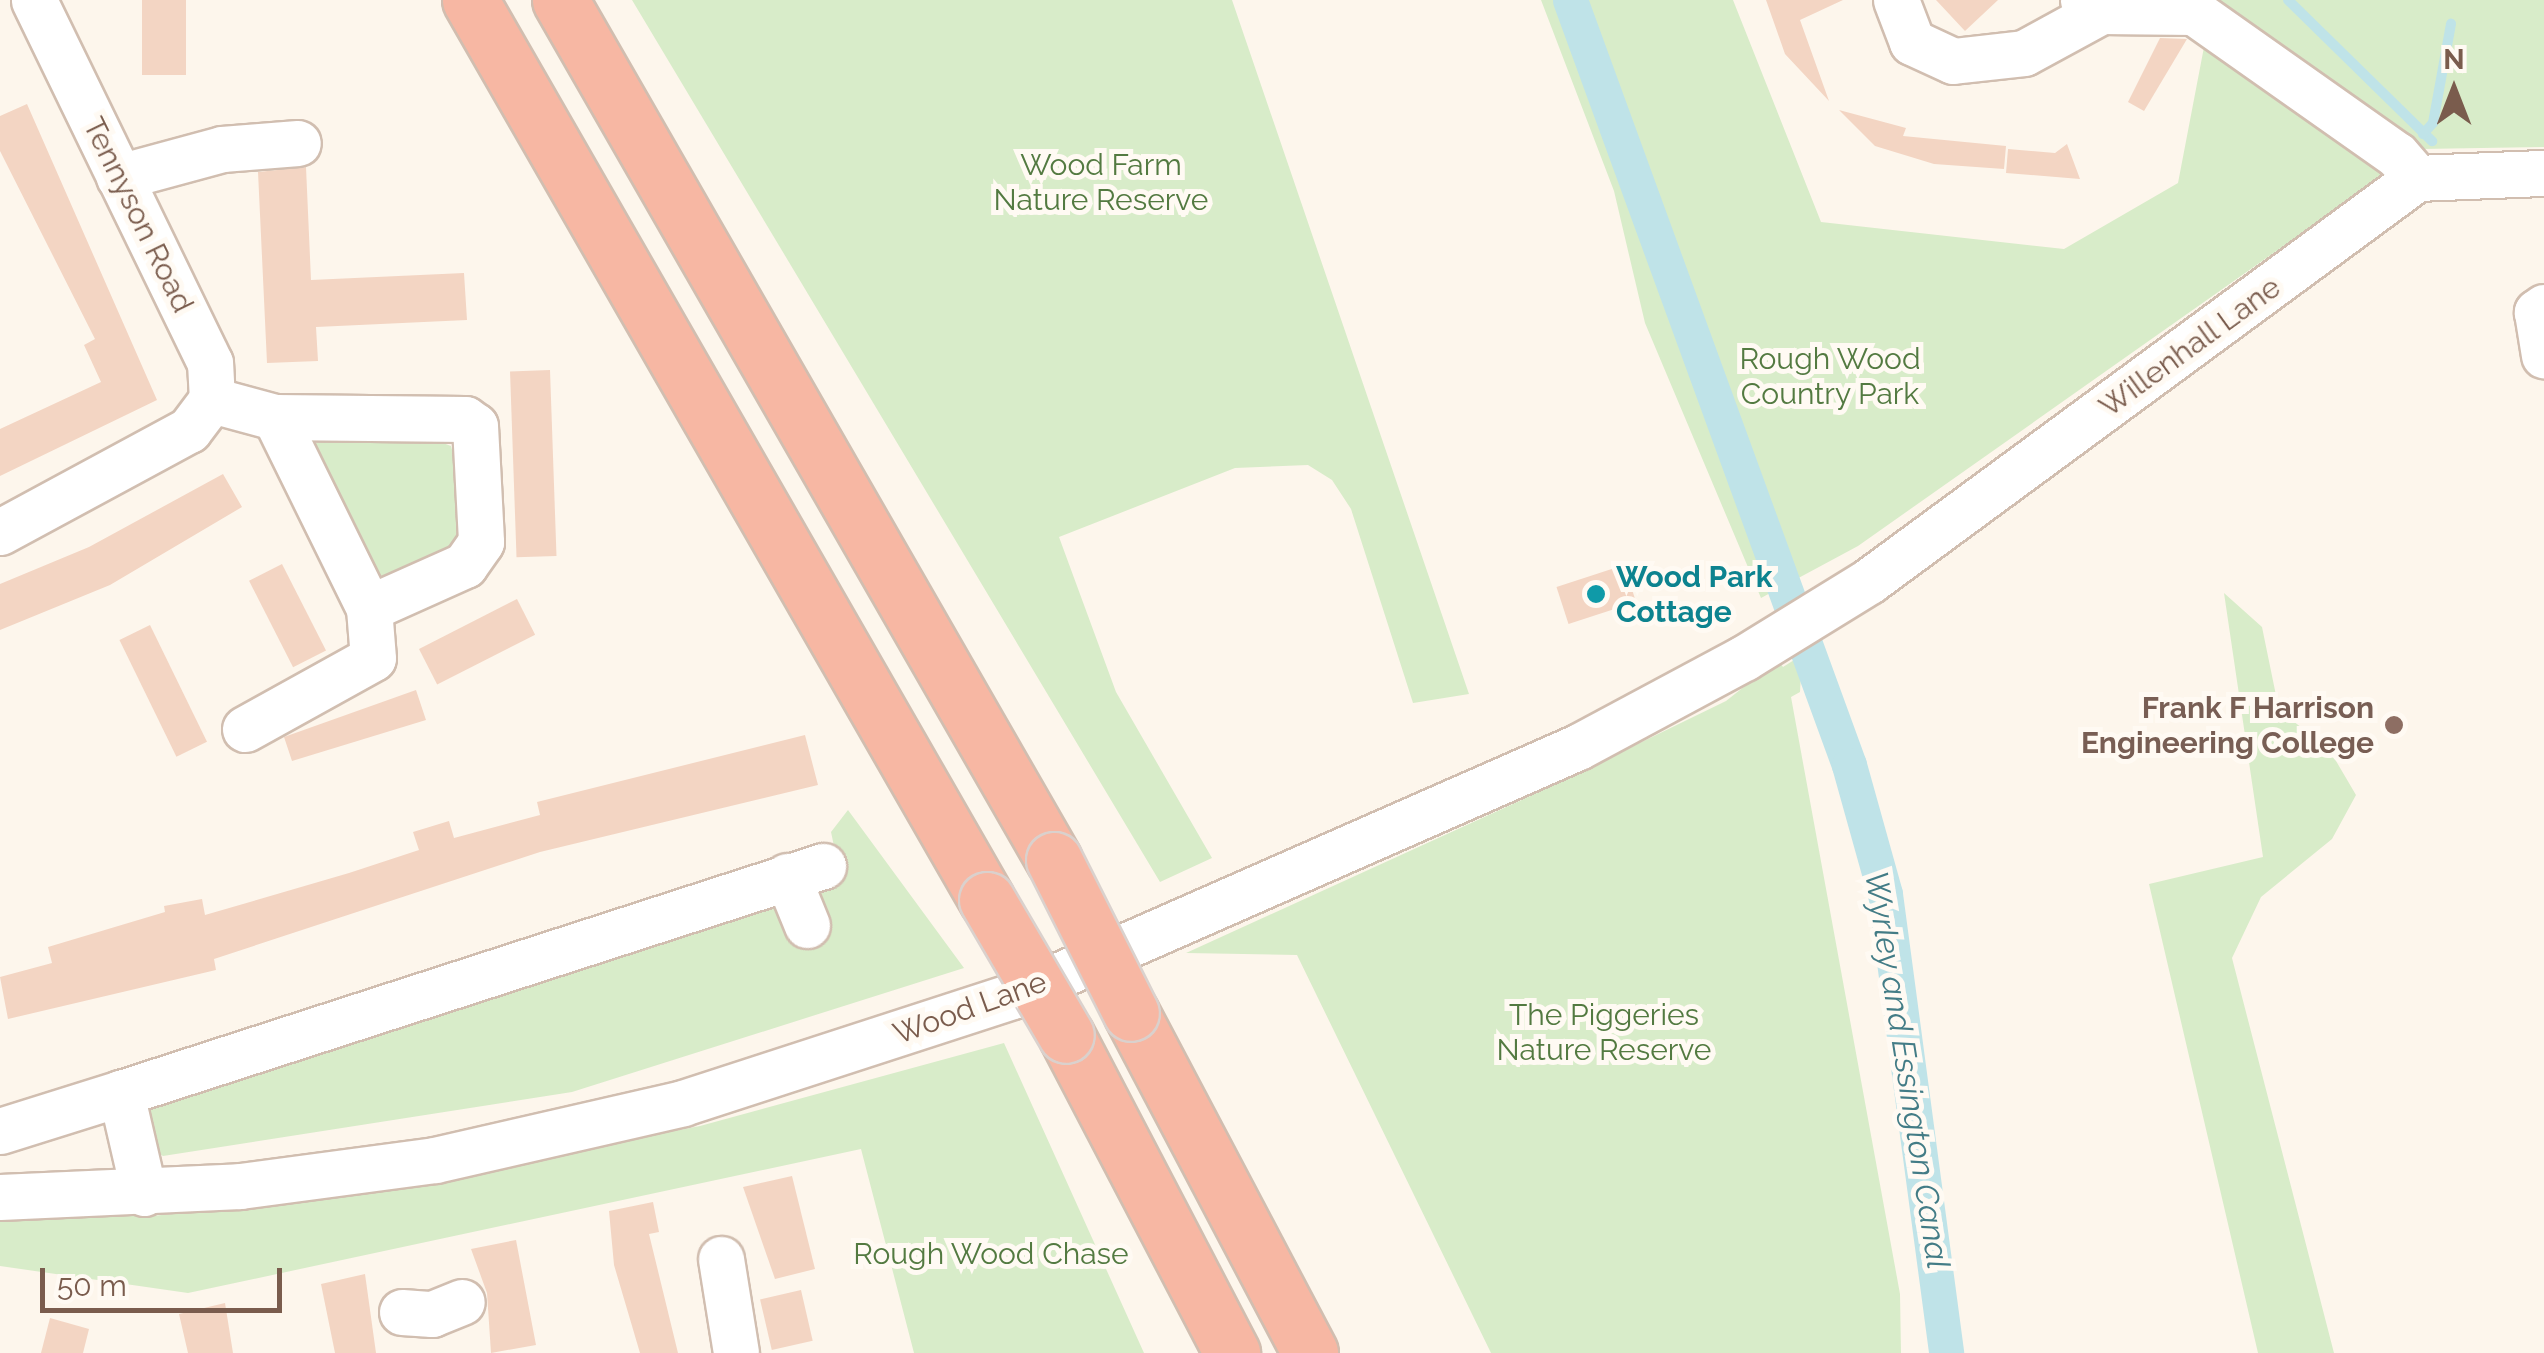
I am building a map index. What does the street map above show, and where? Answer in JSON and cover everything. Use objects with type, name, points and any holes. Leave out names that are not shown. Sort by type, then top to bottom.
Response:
[{"type":"highway","points":[[470,0],[1066,1034],[1232,1353]]},
{"type":"highway","points":[[560,0],[1054,860],[1310,1353]]},
{"type":"street","name":"Tennyson Road","points":[[34,0],[210,363],[200,415]]},
{"type":"street","points":[[1896,0],[1912,42],[1953,61],[2024,52],[2092,6],[2194,12],[2398,155],[2417,178],[2544,173]]},
{"type":"street","points":[[120,177],[222,149],[298,143]]},
{"type":"street","name":"Willenhall Lane","points":[[1744,658],[1857,586],[2417,178]]},
{"type":"street","points":[[2544,307],[2537,312],[2544,355]]},
{"type":"street","points":[[0,532],[200,415],[466,419],[475,426],[480,542],[466,565],[369,608]]},
{"type":"street","points":[[245,729],[372,658],[369,608],[275,417]]},
{"type":"street","name":"Wood Lane","points":[[0,1197],[144,1193],[435,1160],[786,1072],[1012,996],[1200,917],[1578,747],[1744,658]]},
{"type":"street","points":[[0,1130],[805,871],[807,925]]},
{"type":"street","points":[[121,1094],[144,1193]]},
{"type":"street","points":[[720,1254],[736,1353]]},
{"type":"green space","name":"Wood Farm Nature Reserve","points":[[632,0],[1232,0],[1469,694],[1413,703],[1351,509],[1332,480],[1308,465],[1235,468],[1059,537],[1116,692],[1212,858],[1160,882]]},
{"type":"green space","name":"Rough Wood Country Park","points":[[1541,0],[1733,0],[1821,222],[2064,249],[2178,183],[2213,0],[2544,0],[2544,147],[2421,149],[1858,546],[1761,598],[1645,323],[1614,191]]},
{"type":"green space","points":[[410,431],[451,446],[467,500],[463,546],[394,581],[368,574],[299,445]]},
{"type":"green space","points":[[2224,593],[2262,627],[2279,710],[2329,749],[2356,795],[2332,839],[2261,897],[2232,958],[2334,1353],[2258,1353],[2149,884],[2263,857]]},
{"type":"green space","name":"The Piggeries Nature Reserve","points":[[1802,655],[1800,692],[1791,697],[1900,1294],[1901,1353],[1491,1353],[1297,955],[1186,953],[1539,792],[1726,701],[1778,660],[1783,667]]},
{"type":"green space","points":[[848,810],[964,968],[572,1092],[163,1156],[147,1146],[147,1106],[841,879],[831,832]]},
{"type":"green space","name":"Rough Wood Chase","points":[[1004,1043],[1144,1353],[914,1353],[861,1149],[188,1293],[0,1266],[0,1214],[152,1216],[327,1198],[700,1126]]},
{"type":"building","points":[[142,0],[186,0],[186,75],[142,75]]},
{"type":"building","points":[[1766,0],[1843,0],[1800,20],[1829,101],[1785,54]]},
{"type":"building","points":[[1936,0],[1998,0],[1965,31]]},
{"type":"building","points":[[2160,38],[2187,39],[2144,111],[2128,102]]},
{"type":"building","points":[[27,104],[157,400],[0,476],[0,429],[101,382],[84,345],[95,339],[0,151],[0,116]]},
{"type":"building","points":[[1839,110],[1906,128],[1903,136],[2006,146],[2004,169],[1934,164],[1875,146]]},
{"type":"building","points":[[2067,144],[2080,179],[2006,173],[2008,149],[2055,153]]},
{"type":"building","points":[[306,167],[311,280],[464,273],[467,320],[316,327],[318,361],[267,363],[258,172]]},
{"type":"building","points":[[550,370],[556,556],[517,557],[510,371]]},
{"type":"building","points":[[223,474],[242,507],[110,585],[0,630],[0,584],[89,547]]},
{"type":"building","points":[[282,564],[326,650],[293,667],[249,581]]},
{"type":"building","name":"Wood Park Cottage","points":[[1624,565],[1636,602],[1569,624],[1556,587]]},
{"type":"building","points":[[517,599],[535,635],[437,685],[419,649]]},
{"type":"building","points":[[150,625],[207,742],[176,757],[119,640]]},
{"type":"building","points":[[416,690],[426,720],[292,761],[284,737]]},
{"type":"building","points":[[805,735],[818,785],[540,852],[214,959],[216,970],[8,1019],[0,977],[52,963],[48,947],[165,912],[164,906],[202,899],[205,915],[349,873],[419,850],[413,832],[449,821],[454,838],[540,815],[537,802]]},
{"type":"building","points":[[792,1176],[815,1269],[775,1279],[743,1187]]},
{"type":"building","points":[[653,1202],[659,1232],[649,1234],[678,1353],[640,1353],[614,1265],[609,1211]]},
{"type":"building","points":[[516,1240],[536,1345],[491,1353],[487,1293],[471,1249]]},
{"type":"building","points":[[365,1274],[376,1353],[335,1353],[321,1284]]},
{"type":"building","points":[[801,1290],[813,1341],[772,1350],[760,1299]]},
{"type":"building","points":[[225,1303],[233,1353],[188,1353],[179,1314]]},
{"type":"building","points":[[50,1318],[89,1329],[83,1353],[41,1353]]},
{"type":"waterway","name":"Wyrley and Essington Canal","points":[[1570,0],[1849,765],[1885,894],[1946,1353]]},
{"type":"waterway","points":[[2288,0],[2432,141]]},
{"type":"waterway","points":[[2423,134],[2433,123],[2451,24]]},
{"type":"place","name":"Wood Park Cottage","points":[[1596,594]]},
{"type":"place","name":"Frank F Harrison Engineering College","points":[[2394,725]]}]
